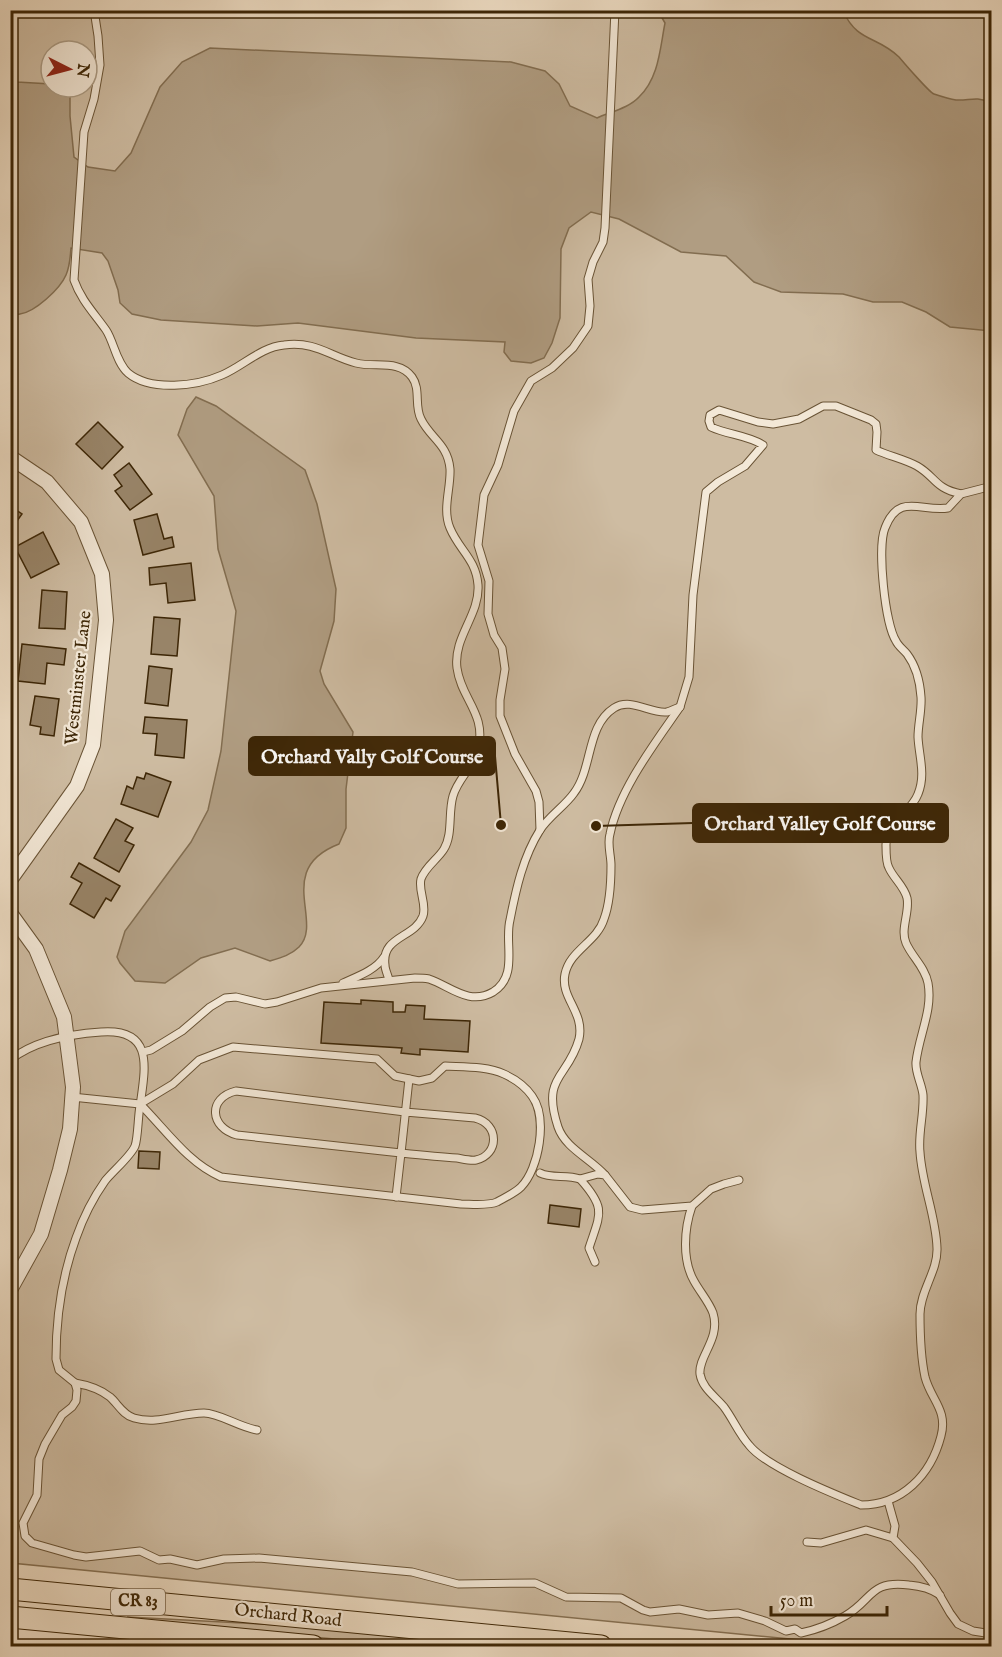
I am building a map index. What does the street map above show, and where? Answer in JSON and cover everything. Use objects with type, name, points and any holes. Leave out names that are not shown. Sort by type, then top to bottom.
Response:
[{"type":"main road","name":"Orchard Road","points":[[10,1589],[601,1647]]},
{"type":"main road","name":"Orchard Road","points":[[10,1617],[313,1647]]},
{"type":"street","name":"Westminster Lane","points":[[10,457],[47,482],[81,522],[102,574],[106,620],[93,745],[77,786],[10,880]]},
{"type":"street","points":[[10,913],[36,949],[64,1017],[73,1087],[70,1129],[41,1234],[10,1290]]},
{"type":"lane","points":[[94,10],[100,48],[100,65],[83,139],[74,280],[84,301],[110,336],[124,367],[136,377],[171,385],[198,384],[237,368],[258,354],[276,346],[297,344],[319,347],[356,363],[401,368],[413,378],[416,385],[419,416],[443,447],[449,462],[447,510],[450,527],[475,567],[478,584],[477,601],[458,644],[456,664],[458,675],[479,719],[480,737],[475,760],[457,784],[452,797],[447,844],[421,880],[423,916],[415,927],[398,938],[387,949],[382,961],[342,984],[265,1004],[236,997],[225,998],[182,1030],[151,1050],[143,1052]]},
{"type":"lane","points":[[540,830],[539,802],[536,791],[515,754],[500,716],[505,669],[502,648],[494,635],[488,614],[489,581],[478,546],[484,495],[498,465],[514,411],[531,381],[552,368],[573,348],[588,326],[590,306],[588,279],[603,242],[605,228],[615,10]]},
{"type":"lane","points":[[692,1206],[636,1209],[624,1200],[617,1188],[597,1166],[561,1135],[552,1096],[553,1088],[574,1050],[580,1024],[564,984],[565,974],[573,956],[597,932],[604,921],[609,901],[611,864],[609,837],[612,824],[635,772],[680,707],[689,677],[693,595],[706,492],[745,466],[763,445],[711,427],[710,415],[714,411],[727,411],[758,422],[773,424],[799,419],[823,406],[842,407],[876,424],[878,432],[876,450],[917,466],[943,489],[961,494],[991,487]]},
{"type":"lane","points":[[739,1180],[711,1190],[692,1206],[688,1218],[687,1263],[690,1273],[712,1312],[715,1328],[700,1368],[704,1386],[726,1410],[749,1446],[759,1456],[861,1505],[875,1505],[888,1501],[909,1490],[918,1481],[934,1453],[943,1425],[942,1413],[924,1372],[920,1318],[921,1300],[937,1252],[931,1207],[919,1151],[924,1108],[922,1087],[916,1066],[927,1013],[928,982],[924,969],[905,940],[908,899],[888,867],[885,844],[892,826],[915,801],[921,784],[923,762],[918,738],[921,698],[914,664],[896,641],[890,621],[881,562],[881,544],[888,520],[899,508],[912,505],[948,507],[961,494]]},
{"type":"lane","points":[[321,988],[415,978],[429,980],[462,995],[481,996],[493,992],[501,983],[510,964],[508,926],[520,875],[540,830],[556,810],[575,793],[590,758],[599,724],[617,706],[631,704],[668,712],[680,707]]},
{"type":"lane","points":[[387,949],[385,966],[389,980]]},
{"type":"lane","points":[[10,1060],[22,1050],[100,1032],[128,1035],[138,1042],[143,1052],[145,1066],[135,1147],[105,1181],[94,1198],[76,1236],[66,1270],[62,1287],[56,1359],[59,1370],[75,1383],[103,1393],[128,1416],[137,1419],[160,1420],[203,1413],[214,1414],[237,1426],[257,1430]]},
{"type":"lane","points":[[72,1097],[140,1104],[173,1084],[199,1060],[233,1047],[376,1059],[395,1076],[419,1081],[432,1078],[445,1066],[492,1070],[503,1073],[522,1084],[534,1098],[541,1121],[539,1146],[534,1166],[521,1187],[495,1203],[461,1204],[221,1178],[205,1170],[186,1154],[140,1104]]},
{"type":"lane","points":[[396,1197],[410,1079]]},
{"type":"lane","points":[[236,1091],[405,1112],[475,1118],[485,1120],[491,1126],[494,1135],[487,1155],[475,1160],[401,1153],[237,1135],[220,1126],[215,1116],[216,1108],[219,1099],[236,1091]]},
{"type":"lane","points":[[540,1173],[570,1175],[580,1179],[597,1201],[598,1224],[589,1248],[595,1262]]},
{"type":"lane","points":[[580,1179],[598,1174],[605,1175]]},
{"type":"lane","points":[[75,1383],[76,1401],[62,1415],[39,1459],[37,1495],[27,1513],[23,1531],[32,1543],[74,1555],[86,1557],[140,1551],[159,1560],[170,1559],[197,1564],[259,1558],[412,1572],[458,1584],[536,1583],[567,1597],[621,1598],[643,1611],[650,1612],[679,1609],[708,1615],[738,1613],[765,1621],[786,1631],[795,1629],[801,1633],[846,1616],[873,1592],[890,1583],[932,1589],[940,1595]]},
{"type":"lane","points":[[888,1501],[895,1526],[893,1538]]},
{"type":"lane","points":[[807,1542],[821,1543],[866,1530],[893,1538],[917,1563],[958,1624],[973,1631],[992,1634]]},
{"type":"shaded area","points":[[10,11],[991,11],[991,1646],[862,1646],[11,1563]]},
{"type":"shaded area","points":[[658,11],[843,11],[855,29],[891,50],[934,94],[956,100],[976,99],[988,102],[992,109],[991,331],[950,327],[926,312],[902,302],[873,302],[843,294],[781,292],[754,282],[726,256],[681,252],[619,219],[591,212],[569,228],[561,249],[560,318],[552,343],[544,358],[531,363],[511,361],[504,352],[505,342],[416,338],[298,323],[257,326],[161,320],[132,314],[120,303],[108,261],[102,253],[71,248],[66,275],[53,293],[33,309],[18,314],[11,313],[10,79],[17,82],[39,83],[39,99],[70,99],[74,157],[88,167],[115,171],[131,153],[160,87],[182,62],[210,48],[511,62],[545,71],[559,84],[570,106],[597,118],[625,107],[635,101],[646,89],[658,62],[665,23]]},
{"type":"shaded area","points":[[196,397],[216,406],[305,470],[317,504],[336,589],[334,621],[320,671],[324,684],[353,732],[346,789],[346,828],[339,844],[320,855],[309,867],[304,881],[307,924],[305,936],[296,950],[270,961],[235,948],[201,958],[165,983],[135,981],[117,957],[125,931],[191,842],[208,810],[221,751],[236,611],[218,549],[214,496],[178,435],[187,409]]},
{"type":"shaded area","points":[[128,1617],[280,1625],[506,1646],[409,1646],[129,1620]]},
{"type":"building","points":[[98,422],[123,447],[102,469],[76,444]]},
{"type":"building","points":[[129,463],[152,494],[130,510],[115,491],[122,486],[114,475]]},
{"type":"building","points":[[10,506],[22,514],[12,528],[10,527]]},
{"type":"building","points":[[157,514],[164,539],[172,537],[174,547],[143,555],[134,520]]},
{"type":"building","points":[[43,532],[59,564],[31,578],[15,547]]},
{"type":"building","points":[[191,563],[195,600],[168,603],[166,583],[150,585],[149,568]]},
{"type":"building","points":[[42,590],[67,592],[65,629],[39,628]]},
{"type":"building","points":[[154,617],[180,619],[177,656],[151,654]]},
{"type":"building","points":[[22,644],[66,649],[64,665],[47,663],[45,684],[18,681]]},
{"type":"building","points":[[149,666],[172,669],[168,706],[145,703]]},
{"type":"building","points":[[35,696],[59,699],[54,736],[40,734],[41,727],[30,725]]},
{"type":"building","points":[[145,717],[187,720],[184,758],[155,755],[157,734],[143,733]]},
{"type":"building","points":[[146,773],[171,782],[158,817],[121,804],[127,786],[133,789],[137,777],[144,779]]},
{"type":"building","points":[[116,819],[133,828],[125,841],[134,845],[119,872],[94,858]]},
{"type":"building","points":[[79,863],[120,886],[111,901],[106,898],[94,918],[70,904],[82,883],[71,877]]},
{"type":"building","points":[[361,1000],[393,1002],[393,1012],[405,1012],[406,1005],[425,1006],[424,1019],[470,1021],[468,1052],[420,1049],[420,1055],[401,1053],[402,1048],[321,1043],[324,1002],[361,1004]]},
{"type":"building","points":[[139,1151],[160,1152],[159,1169],[138,1168]]},
{"type":"building","points":[[550,1205],[581,1209],[579,1227],[548,1223]]},
{"type":"place","name":"Orchard Vally Golf Course","points":[[501,825]]},
{"type":"place","name":"Orchard Valley Golf Course","points":[[596,826]]}]
